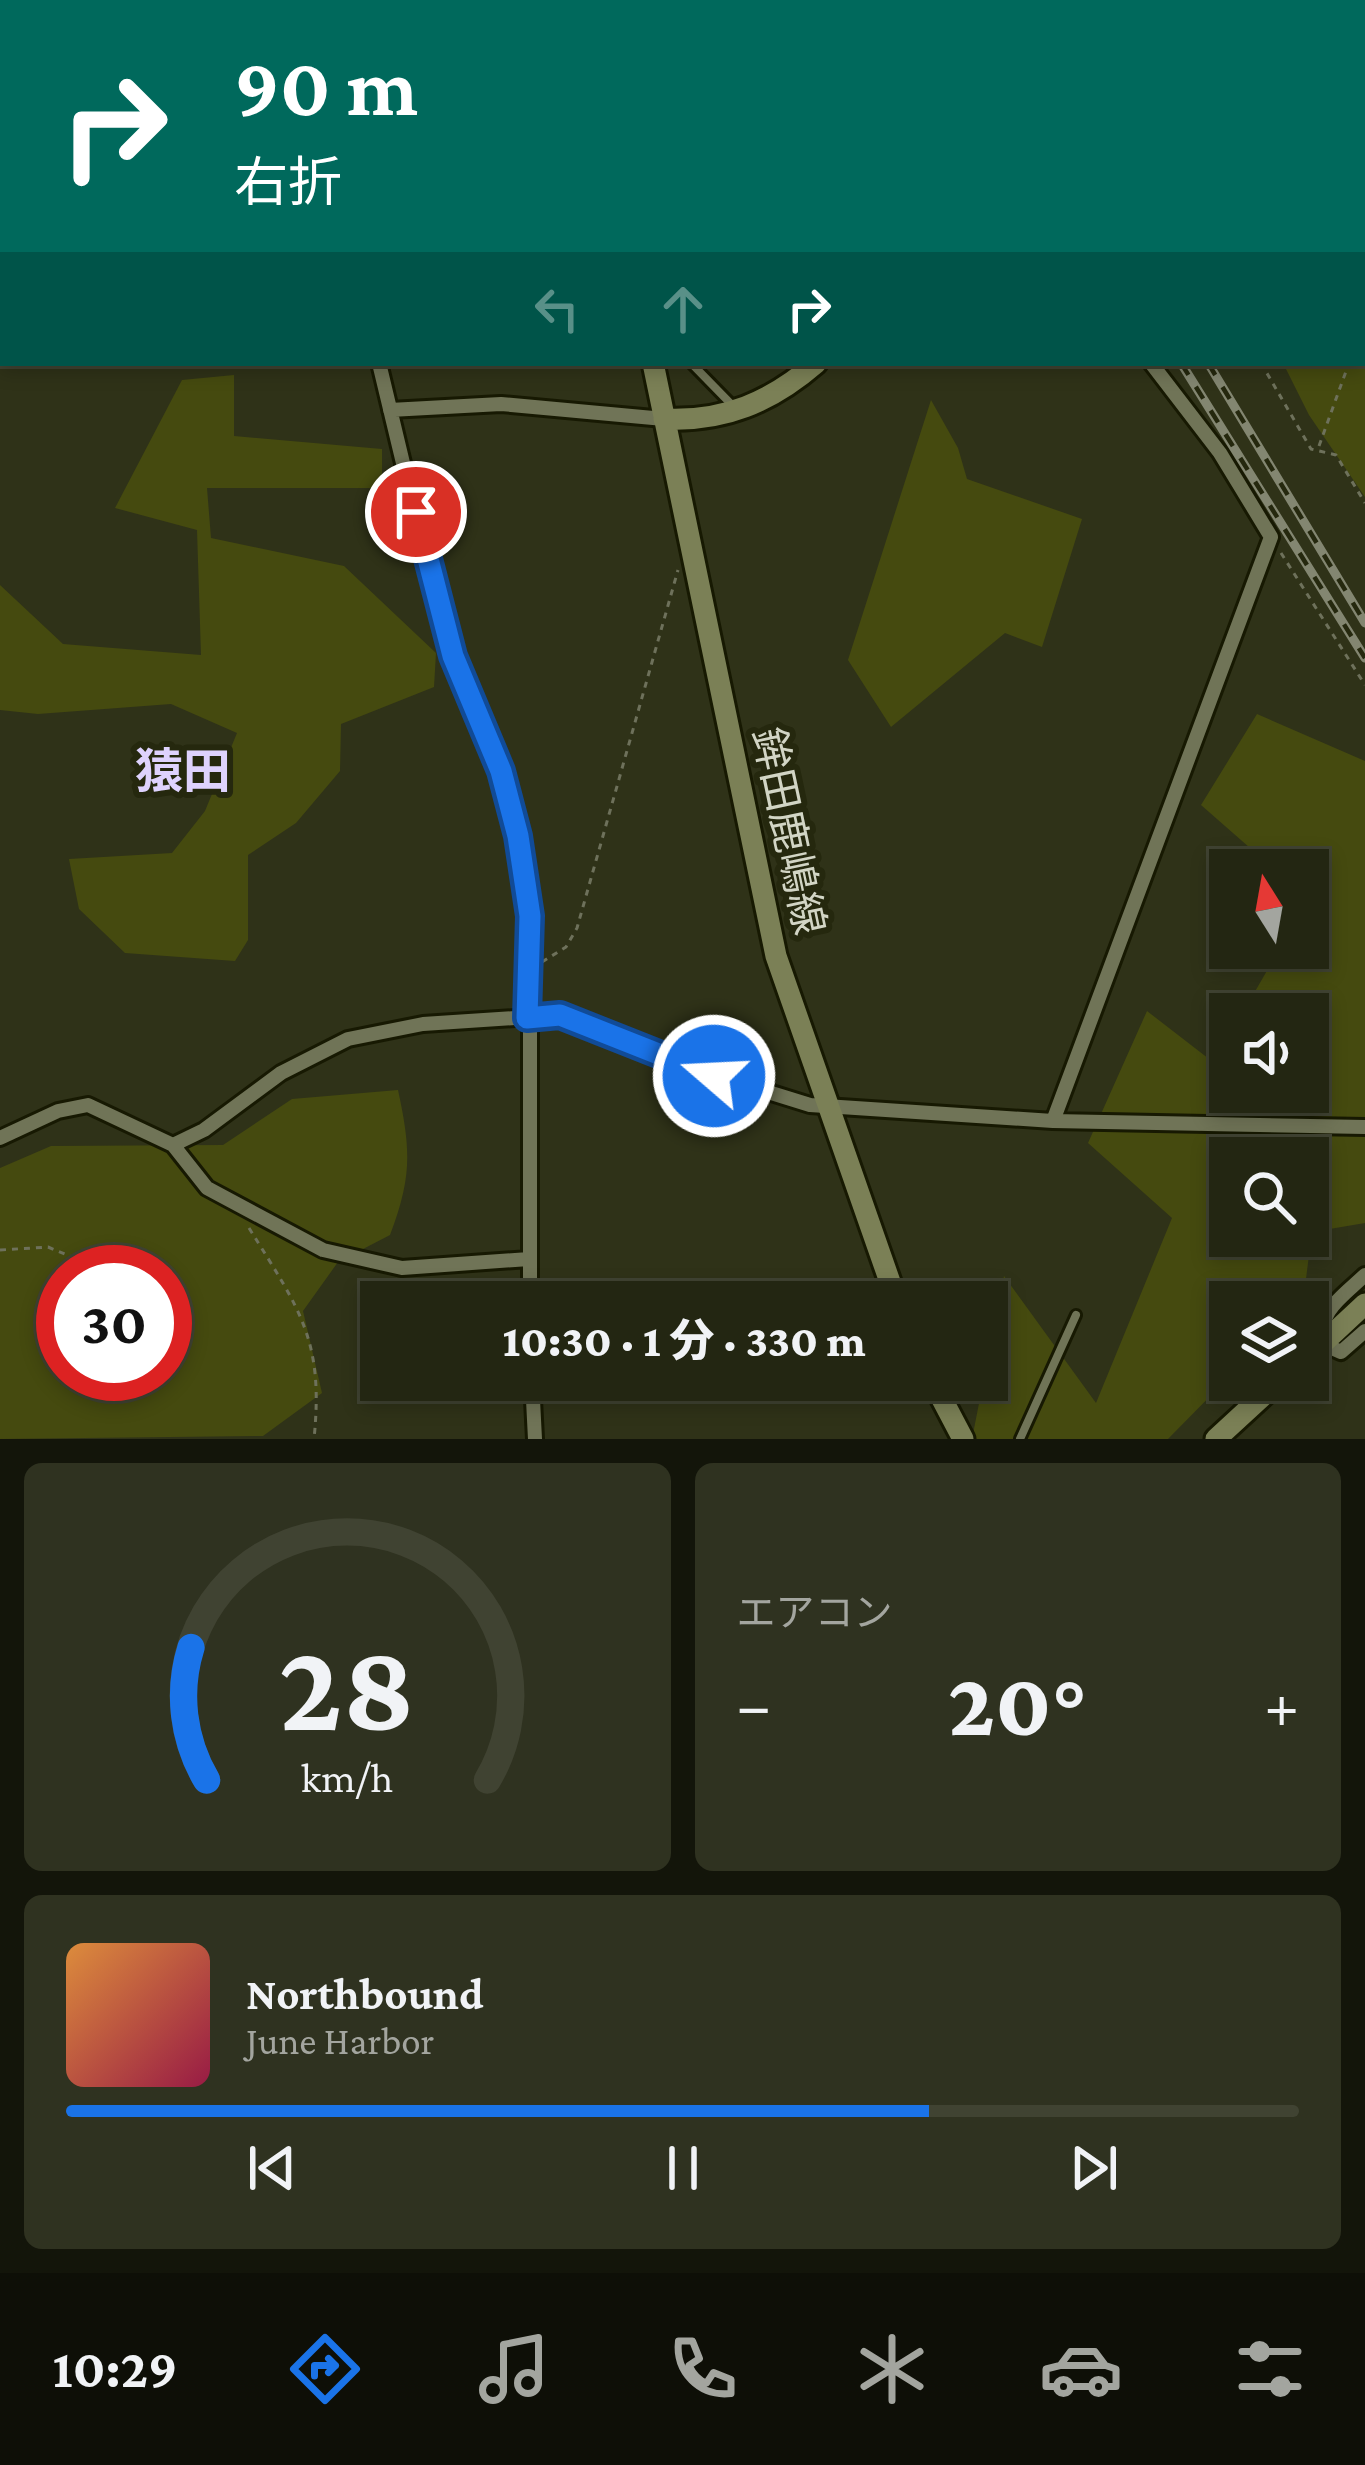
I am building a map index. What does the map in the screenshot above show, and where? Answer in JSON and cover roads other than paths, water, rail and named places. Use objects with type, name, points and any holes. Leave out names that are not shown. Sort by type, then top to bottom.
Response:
[{"type":"main road","name":"鉾田鹿嶋線","points":[[653,366],[760,895],[824,1107],[889,1281]]},
{"type":"main road","points":[[664,419],[706,419],[738,412],[794,382],[812,366]]},
{"type":"main road","points":[[1329,1337],[1365,1304]]},
{"type":"main road","points":[[943,1401],[963,1439]]},
{"type":"main road","points":[[1216,1439],[1257,1401]]},
{"type":"street","points":[[380,366],[447,638],[501,771],[518,836],[530,969],[530,1281]]},
{"type":"street","points":[[1053,1121],[1270,537],[1220,453],[1157,366]]},
{"type":"street","points":[[391,410],[502,404],[664,419]]},
{"type":"street","points":[[172,1145],[203,1130],[281,1073],[349,1039],[423,1024],[560,1015],[675,1063],[791,1102],[824,1107],[1053,1121],[1365,1126]]},
{"type":"street","points":[[0,1138],[58,1111],[88,1105],[172,1145],[190,1173],[236,1206],[323,1250],[402,1268],[529,1259]]},
{"type":"street","points":[[1329,1310],[1365,1275]]},
{"type":"street","points":[[1329,1351],[1341,1352],[1365,1331]]},
{"type":"street","points":[[533,1401],[535,1439]]},
{"type":"lane","points":[[694,366],[738,412]]},
{"type":"lane","points":[[1020,1439],[1076,1315]]},
{"type":"railway","points":[[1183,366],[1365,658]]},
{"type":"railway","points":[[1210,366],[1365,623]]},
{"type":"district","name":"猿田","points":[[183,771]]}]
